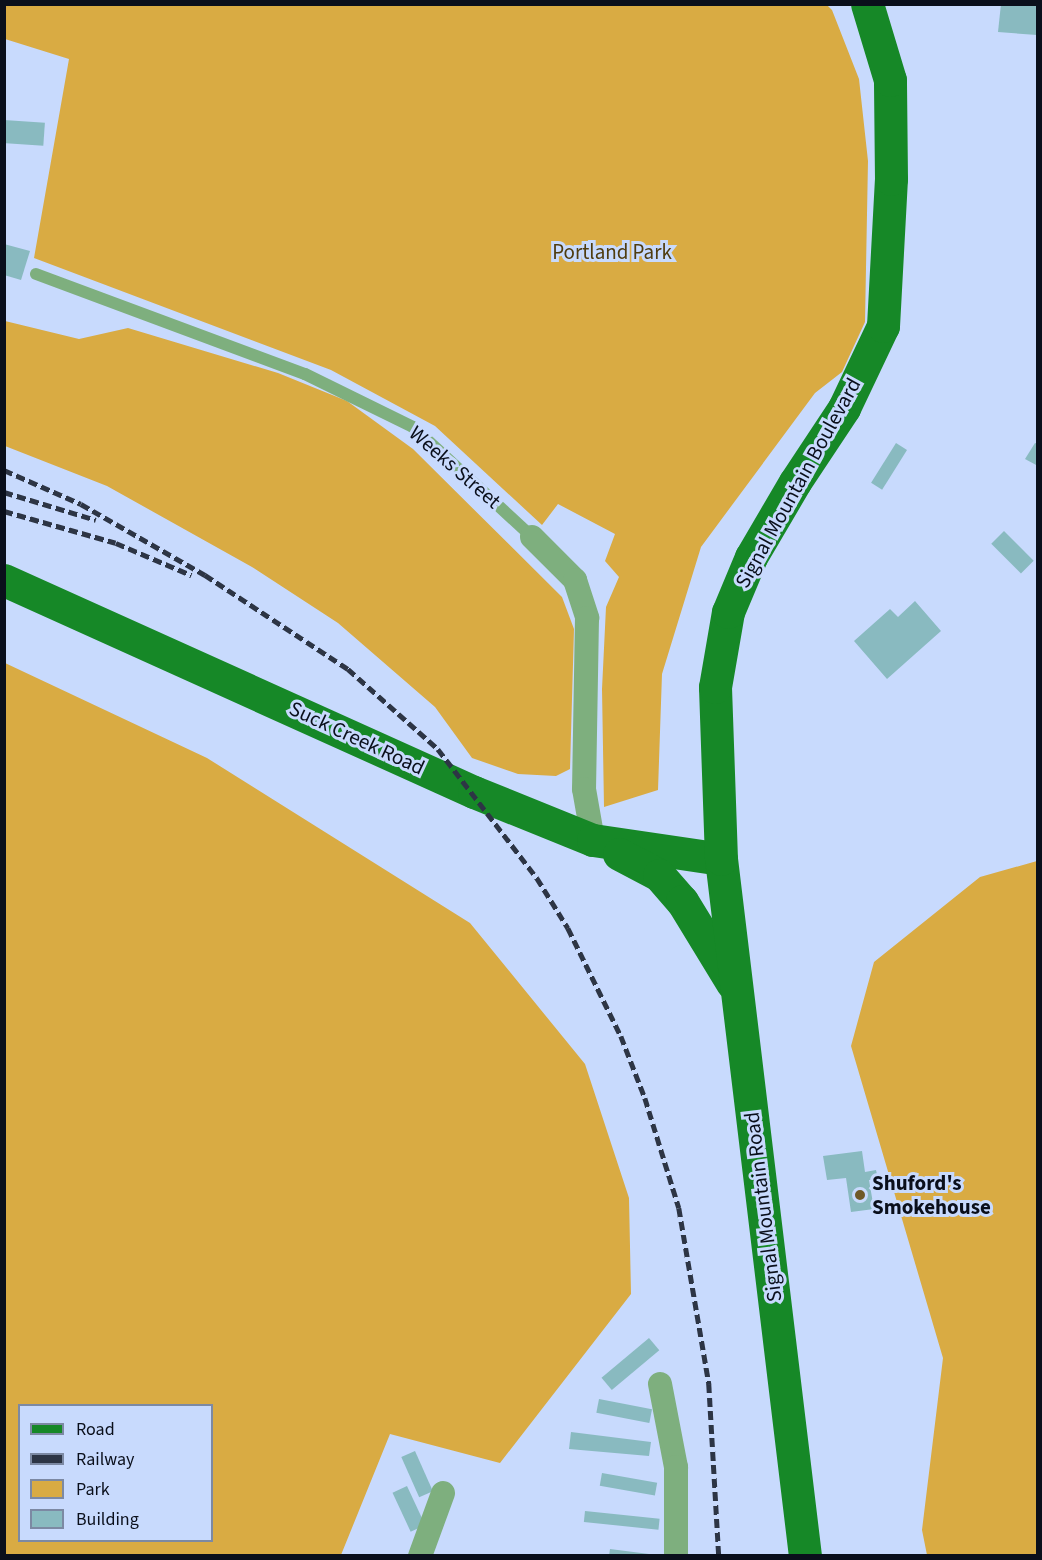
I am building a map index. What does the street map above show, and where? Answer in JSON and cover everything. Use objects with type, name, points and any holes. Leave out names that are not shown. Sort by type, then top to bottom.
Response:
[{"type":"main road","name":"Signal Mountain Boulevard","points":[[721,859],[715,687],[728,612],[768,529],[844,408],[883,326],[891,179],[890,80],[867,4]]},
{"type":"main road","name":"Suck Creek Road","points":[[4,580],[474,792],[593,840],[721,859]]},
{"type":"main road","points":[[593,840],[659,875],[682,901],[737,991]]},
{"type":"main road","name":"Signal Mountain Road","points":[[721,859],[804,1556]]},
{"type":"street","name":"Weeks Street","points":[[532,537],[575,580],[587,618],[584,789],[593,840]]},
{"type":"street","points":[[660,1384],[676,1467],[676,1556]]},
{"type":"street","points":[[420,1556],[443,1493]]},
{"type":"lane","name":"Weeks Street","points":[[36,274],[305,374],[413,427],[532,537]]},
{"type":"green space","name":"Portland Park","points":[[5,4],[826,4],[832,10],[859,79],[868,161],[865,322],[842,372],[815,393],[701,547],[662,674],[658,790],[604,807],[602,689],[606,607],[619,577],[605,561],[615,534],[558,504],[542,525],[435,426],[331,370],[34,258],[69,59],[5,39]]},
{"type":"green space","points":[[5,321],[79,339],[128,328],[278,373],[347,401],[413,449],[562,597],[574,629],[570,769],[556,776],[518,774],[472,758],[435,707],[338,623],[252,567],[107,486],[5,446]]},
{"type":"green space","points":[[5,663],[207,758],[470,923],[585,1064],[629,1198],[631,1294],[500,1463],[390,1434],[341,1555],[5,1555]]},
{"type":"green space","points":[[1037,861],[1037,1555],[927,1555],[922,1530],[943,1358],[851,1046],[874,962],[980,877]]},
{"type":"building","points":[[1001,4],[1038,4],[1037,35],[998,32]]},
{"type":"building","points":[[4,120],[45,123],[43,146],[4,143]]},
{"type":"building","points":[[4,244],[30,251],[21,280],[4,275]]},
{"type":"building","points":[[896,443],[907,450],[882,490],[871,483]]},
{"type":"building","points":[[1035,443],[1038,444],[1038,466],[1025,459]]},
{"type":"building","points":[[1004,531],[1034,561],[1021,573],[991,544]]},
{"type":"building","points":[[915,601],[941,631],[887,679],[854,641],[890,609],[898,617]]},
{"type":"building","name":"Shuford's Smokehouse","points":[[862,1151],[865,1172],[876,1170],[878,1179],[869,1180],[874,1209],[851,1212],[846,1178],[827,1180],[823,1156]]},
{"type":"building","points":[[649,1338],[659,1350],[612,1390],[602,1378]]},
{"type":"building","points":[[599,1399],[652,1409],[649,1423],[596,1413]]},
{"type":"building","points":[[571,1432],[651,1442],[649,1456],[569,1449]]},
{"type":"building","points":[[415,1451],[433,1491],[419,1497],[401,1457]]},
{"type":"building","points":[[602,1473],[657,1483],[655,1496],[600,1486]]},
{"type":"building","points":[[407,1486],[425,1525],[411,1532],[392,1493]]},
{"type":"building","points":[[585,1511],[660,1519],[658,1530],[584,1522]]},
{"type":"building","points":[[610,1549],[649,1554],[649,1556],[609,1556]]},
{"type":"railway","points":[[4,470],[81,504],[205,575],[348,669],[438,749],[537,878],[568,928],[621,1036],[645,1098],[679,1208],[709,1384],[719,1556]]},
{"type":"railway","points":[[4,492],[96,520]]},
{"type":"railway","points":[[4,511],[116,543],[191,575]]},
{"type":"place","name":"Shuford's Smokehouse","points":[[860,1195]]}]
